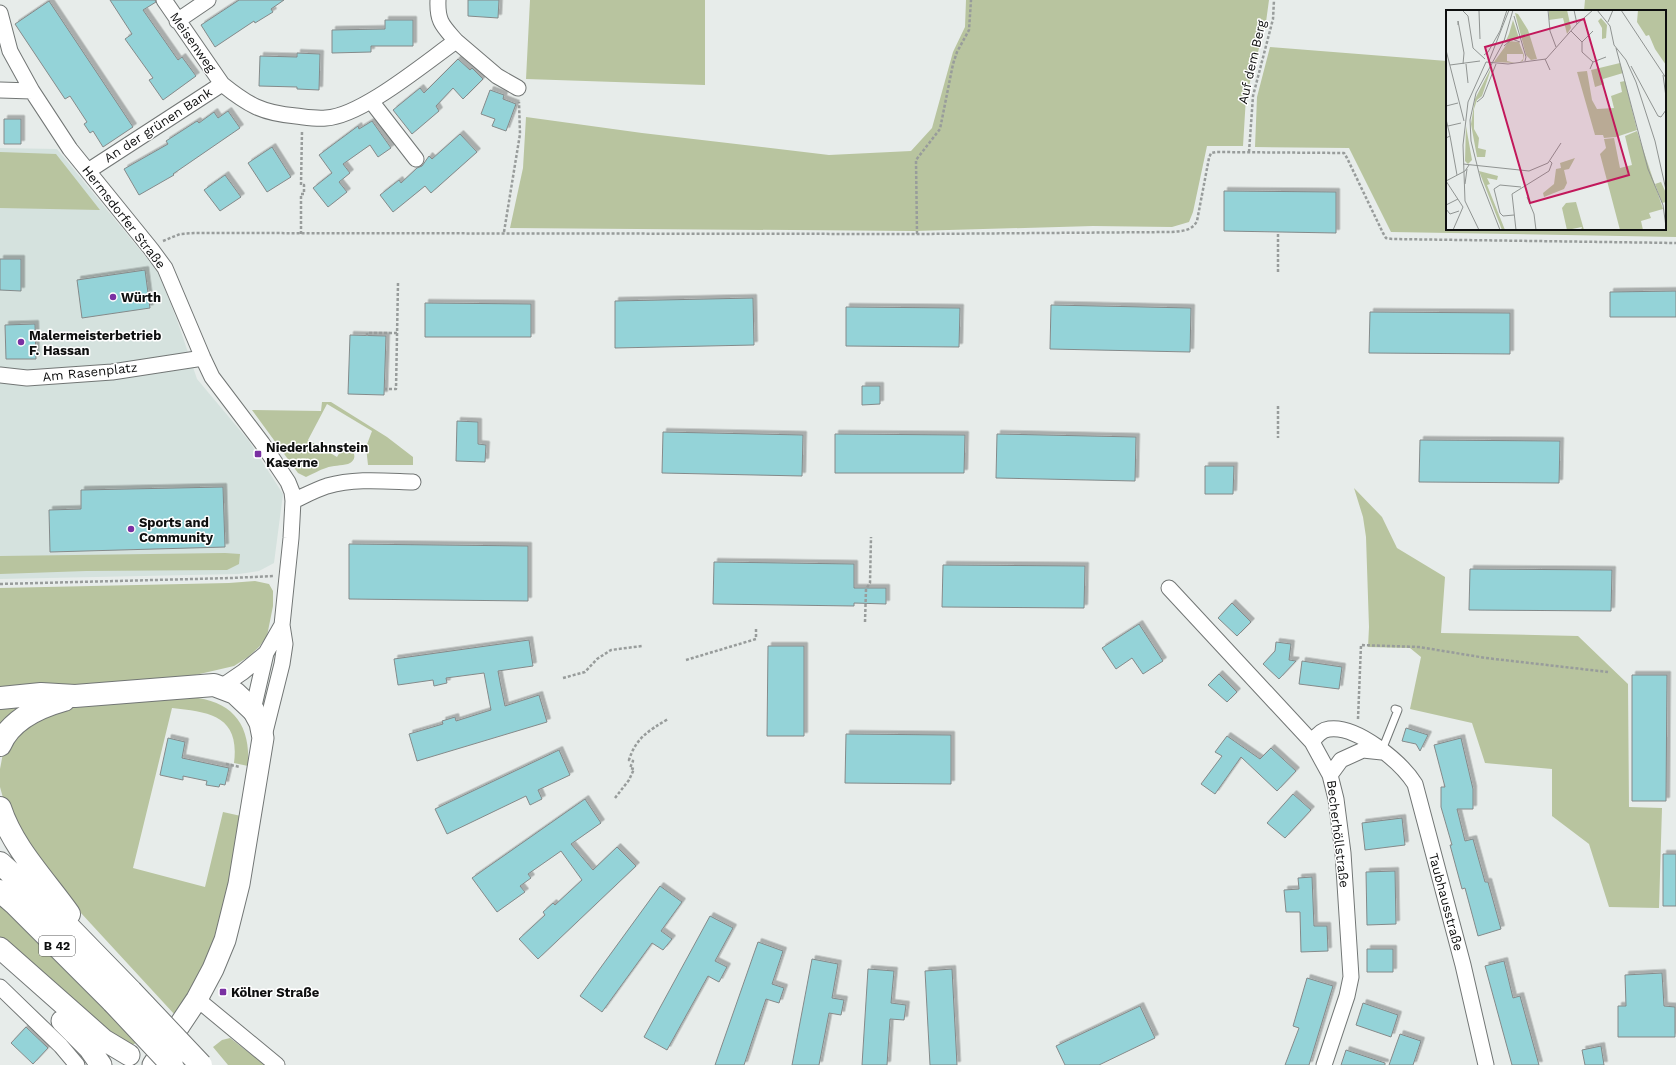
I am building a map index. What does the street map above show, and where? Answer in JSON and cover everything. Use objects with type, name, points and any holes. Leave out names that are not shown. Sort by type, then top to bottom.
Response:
[{"type":"highway","points":[[0,698],[41,694],[75,696],[206,685],[221,687],[241,698],[253,710]]},
{"type":"highway","points":[[0,745],[3,737],[18,721],[42,706],[75,696]]},
{"type":"highway","points":[[0,808],[15,841],[69,913],[99,958]]},
{"type":"highway","name":"B 42","points":[[0,863],[56,915],[99,958],[122,996],[172,1065]]},
{"type":"highway","name":"B 42","points":[[0,890],[201,1065]]},
{"type":"street","name":"Meisenweg","points":[[164,0],[177,21],[222,84]]},
{"type":"street","points":[[177,21],[208,0]]},
{"type":"street","points":[[438,0],[437,14],[444,28],[456,41],[497,76],[518,88]]},
{"type":"street","name":"Hermsdorfer Straße","points":[[0,13],[10,51],[32,91],[70,149],[165,268],[203,358],[215,381],[262,443],[288,482],[293,501],[282,625],[285,644],[282,664],[264,738]]},
{"type":"street","name":"An der grünen Bank","points":[[88,171],[222,84],[250,104],[273,114],[327,118],[348,112],[371,101],[456,41]]},
{"type":"street","points":[[0,90],[32,91]]},
{"type":"street","points":[[371,101],[416,159]]},
{"type":"street","name":"Am Rasenplatz","points":[[0,375],[27,378],[112,372],[203,358]]},
{"type":"street","points":[[293,501],[315,490],[340,484],[360,481],[413,482]]},
{"type":"street","name":"Becherhöllstraße","points":[[1169,588],[1315,747],[1330,775],[1336,799],[1343,854],[1351,977],[1347,996],[1324,1065]]},
{"type":"street","name":"Hermsdorfer Straße","points":[[253,710],[266,653],[282,625]]},
{"type":"street","name":"Hermsdorfer Straße","points":[[221,687],[243,672],[266,653]]},
{"type":"street","name":"Hermsdorfer Straße","points":[[253,710],[268,692],[282,664]]},
{"type":"street","points":[[0,948],[104,1040],[121,1060],[142,1056],[154,1065],[197,1000],[213,969],[225,940],[238,884],[264,738],[260,723],[253,710]]},
{"type":"street","name":"Taubhausstraße","points":[[1315,747],[1320,732],[1328,729],[1344,730],[1357,735],[1382,751],[1402,767],[1415,784],[1463,965],[1486,1065]]},
{"type":"street","points":[[1315,747],[1336,752],[1350,749],[1382,751]]},
{"type":"street","points":[[1330,775],[1341,760],[1363,750]]},
{"type":"street","points":[[0,961],[76,1034],[89,1048],[101,1065]]},
{"type":"street","points":[[0,987],[61,1046],[77,1065]]},
{"type":"street","points":[[197,1000],[277,1065]]},
{"type":"lane","points":[[1382,751],[1398,710],[1395,708]]},
{"type":"path","points":[[918,234],[916,160],[940,129],[953,64],[957,52],[969,30],[971,0]]},
{"type":"path","name":"Auf dem Berg","points":[[1249,152],[1252,96],[1273,19],[1274,0]]},
{"type":"path","points":[[504,232],[520,134],[518,88]]},
{"type":"path","points":[[300,234],[301,194],[304,194],[304,185],[301,185],[302,117]]},
{"type":"path","points":[[151,249],[165,240],[180,234],[194,233],[300,234],[504,232],[918,234],[1184,231],[1194,227],[1197,221],[1211,153],[1216,152],[1344,153],[1348,158],[1386,238],[1676,243]]},
{"type":"path","points":[[1278,232],[1278,272]]},
{"type":"path","points":[[384,388],[396,389],[398,283]]},
{"type":"path","points":[[367,336],[367,332],[397,333]]},
{"type":"path","points":[[1278,406],[1278,438]]},
{"type":"path","points":[[865,622],[866,589],[870,583],[871,537]]},
{"type":"path","points":[[0,584],[232,578],[287,575]]},
{"type":"path","points":[[686,660],[756,639],[756,629]]},
{"type":"path","points":[[1357,735],[1361,645],[1419,647],[1486,658],[1608,672]]},
{"type":"path","points":[[564,678],[585,672],[597,659],[611,650],[642,646]]},
{"type":"path","points":[[615,798],[629,780],[634,769],[630,768],[633,762],[629,760],[633,747],[649,730],[668,719]]},
{"type":"path","points":[[226,764],[241,767]]},
{"type":"shaded area","points":[[0,148],[57,149],[158,272],[177,320],[197,379],[249,441],[283,494],[274,563],[259,571],[239,574],[0,579]]},
{"type":"green space","points":[[530,0],[705,0],[705,85],[526,79]]},
{"type":"green space","points":[[966,0],[1269,0],[1266,22],[1246,97],[1243,146],[1207,146],[1193,212],[1189,222],[1172,227],[1093,226],[914,231],[510,228],[523,168],[526,117],[642,133],[829,155],[911,151],[932,128],[953,52],[965,27]]},
{"type":"green space","points":[[1585,0],[1676,0],[1676,237],[1391,232],[1349,148],[1255,147],[1257,97],[1270,47],[1446,61],[1446,230],[1666,230],[1666,10],[1584,10]]},
{"type":"green space","points":[[0,152],[56,154],[100,210],[0,208]]},
{"type":"green space","points":[[322,402],[331,402],[387,437],[413,457],[413,465],[368,465],[366,447],[372,431],[327,404],[308,440],[337,457],[344,445],[347,446],[354,453],[354,459],[348,464],[329,467],[306,477],[298,473],[252,410],[321,411]]},
{"type":"green space","points":[[1354,488],[1382,517],[1397,548],[1445,577],[1441,633],[1578,636],[1628,684],[1629,807],[1662,808],[1659,908],[1609,907],[1589,844],[1552,816],[1552,769],[1485,763],[1472,723],[1410,709],[1421,657],[1410,648],[1368,647],[1369,627],[1366,537],[1363,517]]},
{"type":"green space","points":[[240,554],[239,564],[227,570],[86,571],[0,574],[0,556]]},
{"type":"green space","points":[[255,581],[269,584],[273,591],[273,606],[267,636],[259,647],[248,657],[234,666],[191,676],[0,693],[0,588],[229,583]]},
{"type":"green space","points":[[191,697],[206,699],[218,704],[228,710],[236,718],[242,727],[246,738],[248,766],[234,763],[235,747],[232,735],[227,726],[220,719],[199,712],[172,708],[133,868],[205,887],[223,812],[241,816],[230,880],[214,944],[199,978],[175,1015],[57,887],[5,805],[0,787],[0,769],[3,753],[19,730],[59,709]]},
{"type":"green space","points":[[24,703],[0,734],[0,705]]},
{"type":"green space","points":[[0,904],[138,1042],[132,1045],[121,1043],[0,944]]},
{"type":"green space","points":[[230,1038],[265,1065],[228,1065],[213,1047],[222,1040]]},
{"type":"building","points":[[110,0],[155,0],[156,2],[143,10],[178,60],[182,57],[196,76],[163,100],[149,80],[153,78],[125,39],[132,34]]},
{"type":"building","points":[[239,0],[284,0],[271,9],[273,12],[255,23],[254,21],[215,47],[201,25]]},
{"type":"building","points":[[468,0],[499,0],[498,18],[468,16]]},
{"type":"building","points":[[49,1],[133,127],[103,147],[93,131],[90,133],[84,124],[87,122],[70,96],[65,99],[15,24]]},
{"type":"building","points":[[385,20],[413,20],[413,46],[371,46],[371,52],[332,53],[332,30],[385,29]]},
{"type":"building","points":[[297,53],[320,54],[319,90],[297,89],[297,87],[259,86],[260,56],[297,57]]},
{"type":"building","points":[[458,59],[470,70],[472,68],[483,79],[463,99],[453,88],[436,106],[439,111],[412,134],[393,110],[420,88],[424,93]]},
{"type":"building","points":[[490,90],[504,95],[503,99],[516,104],[506,131],[492,126],[495,119],[481,114]]},
{"type":"building","points":[[228,111],[240,128],[173,174],[174,175],[139,195],[124,169],[168,144],[166,141],[197,121],[199,123],[214,112],[218,118]]},
{"type":"building","points":[[4,119],[21,119],[21,144],[4,144]]},
{"type":"building","points":[[372,121],[391,148],[378,157],[370,145],[343,164],[350,173],[339,182],[347,192],[328,207],[313,188],[332,173],[319,155],[358,126],[359,129]]},
{"type":"building","points":[[460,134],[477,152],[431,193],[425,186],[393,212],[380,195],[399,180],[401,183],[417,168],[422,166],[429,156],[432,159]]},
{"type":"building","points":[[272,147],[291,177],[267,192],[248,163]]},
{"type":"building","points":[[225,175],[241,197],[220,211],[204,190]]},
{"type":"building","points":[[1224,191],[1336,192],[1336,233],[1224,231]]},
{"type":"building","points":[[0,259],[21,259],[21,291],[0,290]]},
{"type":"building","points":[[145,270],[150,308],[82,318],[77,280]]},
{"type":"building","points":[[1676,291],[1676,317],[1610,317],[1610,292]]},
{"type":"building","points":[[753,298],[754,345],[615,348],[615,301]]},
{"type":"building","points":[[425,303],[531,304],[531,337],[425,337]]},
{"type":"building","points":[[1051,305],[1191,308],[1190,352],[1050,349]]},
{"type":"building","points":[[846,307],[960,308],[959,347],[846,346]]},
{"type":"building","points":[[1370,312],[1510,313],[1510,354],[1369,353]]},
{"type":"building","name":"Malermeisterbetrieb F. Hassan","points":[[35,324],[36,359],[6,359],[5,325]]},
{"type":"building","points":[[350,335],[386,336],[384,395],[348,394]]},
{"type":"building","points":[[862,386],[880,386],[880,404],[862,405]]},
{"type":"building","points":[[457,421],[478,422],[478,444],[486,445],[485,462],[456,461]]},
{"type":"building","points":[[663,432],[803,435],[802,476],[662,473]]},
{"type":"building","points":[[835,434],[965,435],[964,473],[835,473]]},
{"type":"building","points":[[997,434],[1136,437],[1135,481],[996,478]]},
{"type":"building","points":[[1420,440],[1560,441],[1559,483],[1419,482]]},
{"type":"building","points":[[1205,466],[1234,466],[1233,494],[1205,494]]},
{"type":"building","points":[[223,487],[225,547],[50,552],[49,510],[81,509],[81,490]]},
{"type":"building","points":[[349,544],[528,546],[528,601],[349,599]]},
{"type":"building","points":[[714,562],[854,564],[854,588],[886,588],[886,604],[854,603],[854,606],[713,604]]},
{"type":"building","points":[[943,565],[1085,566],[1084,608],[942,607]]},
{"type":"building","points":[[1470,569],[1612,570],[1611,611],[1469,610]]},
{"type":"building","points":[[1232,603],[1251,622],[1237,636],[1218,618]]},
{"type":"building","points":[[1139,624],[1163,661],[1143,674],[1132,658],[1116,669],[1102,648]]},
{"type":"building","points":[[529,640],[533,666],[498,671],[505,706],[539,695],[547,722],[417,761],[409,734],[443,724],[442,721],[455,717],[456,721],[491,710],[484,673],[446,678],[447,683],[434,686],[433,680],[398,685],[394,659]]},
{"type":"building","points":[[1276,642],[1291,644],[1289,660],[1296,661],[1279,679],[1263,664],[1275,651]]},
{"type":"building","points":[[768,646],[804,646],[804,736],[767,736]]},
{"type":"building","points":[[1302,661],[1342,667],[1339,689],[1299,684]]},
{"type":"building","points":[[1219,674],[1237,692],[1227,702],[1208,685]]},
{"type":"building","points":[[1632,675],[1667,675],[1666,801],[1632,801]]},
{"type":"building","points":[[1406,728],[1428,735],[1420,751],[1416,744],[1402,741]]},
{"type":"building","points":[[846,734],[951,735],[951,784],[845,783]]},
{"type":"building","points":[[1227,736],[1260,759],[1271,748],[1296,771],[1277,791],[1241,757],[1215,794],[1201,784],[1222,756],[1215,752]]},
{"type":"building","points":[[168,738],[185,742],[182,758],[229,768],[225,785],[220,784],[219,787],[206,785],[207,781],[183,776],[183,780],[160,775]]},
{"type":"building","points":[[1461,738],[1473,789],[1473,809],[1457,809],[1465,841],[1473,839],[1485,882],[1488,882],[1501,929],[1478,936],[1465,888],[1462,889],[1450,845],[1452,845],[1441,807],[1441,787],[1445,787],[1434,745]]},
{"type":"building","points":[[559,750],[570,775],[538,790],[542,799],[530,805],[526,796],[447,834],[435,809]]},
{"type":"building","points":[[1293,794],[1311,810],[1285,838],[1267,823]]},
{"type":"building","points":[[585,799],[601,823],[571,844],[593,870],[617,847],[636,866],[538,959],[519,939],[545,915],[543,912],[553,903],[555,905],[582,880],[561,851],[528,874],[531,878],[520,886],[525,892],[497,912],[472,878]]},
{"type":"building","points":[[1402,818],[1405,845],[1365,850],[1362,823]]},
{"type":"building","points":[[1663,854],[1676,854],[1676,906],[1663,906]]},
{"type":"building","points":[[1395,871],[1396,924],[1367,925],[1366,872]]},
{"type":"building","points":[[1312,877],[1314,926],[1327,926],[1328,951],[1301,952],[1300,912],[1286,912],[1284,890],[1299,889],[1298,878]]},
{"type":"building","points":[[660,886],[682,902],[661,931],[672,939],[663,950],[652,943],[602,1012],[580,996]]},
{"type":"building","points":[[710,916],[733,928],[715,961],[727,967],[719,982],[708,976],[667,1050],[644,1037]]},
{"type":"building","points":[[758,942],[783,951],[772,984],[784,988],[779,1003],[766,999],[744,1065],[715,1065]]},
{"type":"building","points":[[1367,949],[1393,949],[1393,972],[1367,972]]},
{"type":"building","points":[[812,959],[838,964],[832,998],[844,1000],[841,1015],[829,1013],[819,1065],[792,1065]]},
{"type":"building","points":[[1504,961],[1513,998],[1520,996],[1539,1065],[1512,1065],[1485,966]]},
{"type":"building","points":[[868,969],[894,971],[891,1003],[906,1005],[904,1020],[890,1019],[887,1065],[862,1065]]},
{"type":"building","points":[[952,969],[957,1065],[930,1065],[925,971]]},
{"type":"building","points":[[1662,973],[1664,1006],[1675,1007],[1675,1037],[1618,1037],[1618,1006],[1626,1006],[1625,975]]},
{"type":"building","points":[[1307,978],[1333,986],[1309,1065],[1285,1065],[1299,1028],[1293,1026]]},
{"type":"building","points":[[1363,1003],[1398,1015],[1391,1037],[1356,1025]]},
{"type":"building","points":[[1140,1006],[1155,1038],[1099,1065],[1065,1065],[1056,1046]]},
{"type":"building","points":[[26,1027],[48,1048],[33,1064],[11,1043]]},
{"type":"building","points":[[1400,1034],[1421,1041],[1413,1065],[1389,1065]]},
{"type":"building","points":[[1601,1046],[1604,1065],[1585,1065],[1582,1050]]},
{"type":"building","points":[[1346,1050],[1385,1063],[1385,1065],[1341,1065]]},
{"type":"place","name":"Würth","points":[[113,297]]},
{"type":"place","name":"Malermeisterbetrieb F. Hassan","points":[[21,342]]},
{"type":"place","name":"Niederlahnstein Kaserne","points":[[258,454]]},
{"type":"place","name":"Sports and Community","points":[[131,529]]},
{"type":"place","name":"Kölner Straße","points":[[223,992]]}]
